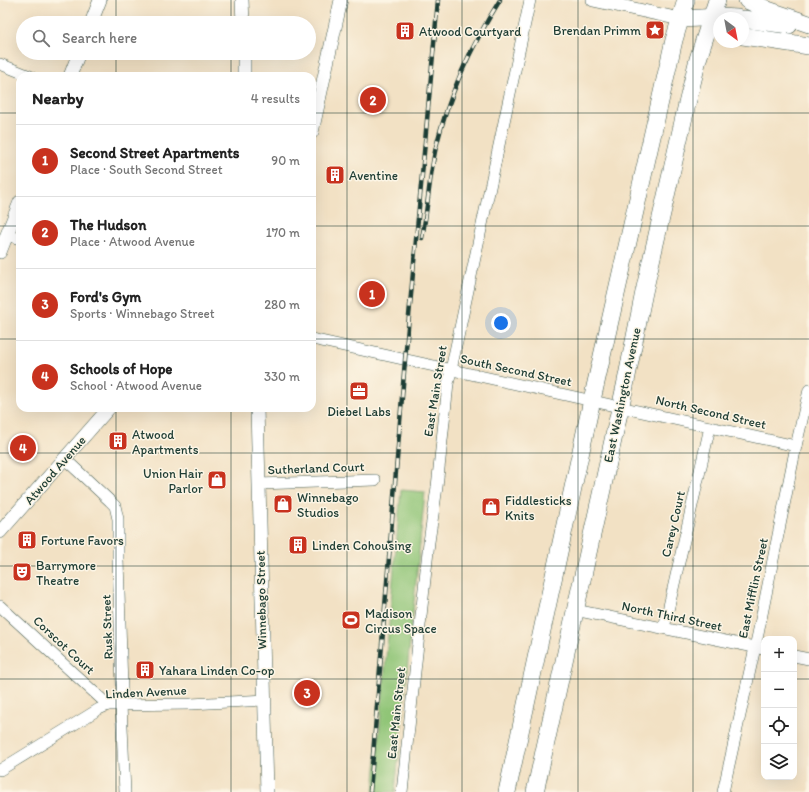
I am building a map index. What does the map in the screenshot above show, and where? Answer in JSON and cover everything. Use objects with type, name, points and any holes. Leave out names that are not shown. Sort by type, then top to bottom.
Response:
[{"type":"main road","name":"East Washington Avenue","points":[[507,792],[592,400],[674,40],[686,0]]},
{"type":"main road","name":"East Washington Avenue","points":[[716,12],[718,0]]},
{"type":"main road","points":[[747,0],[809,26]]},
{"type":"main road","points":[[680,19],[694,28],[713,27]]},
{"type":"main road","points":[[749,20],[809,26]]},
{"type":"main road","name":"East Washington Avenue","points":[[535,792],[646,284],[687,104],[698,59],[713,27]]},
{"type":"main road","points":[[749,37],[809,46]]},
{"type":"street","points":[[94,16],[100,0]]},
{"type":"street","points":[[242,0],[243,16]]},
{"type":"street","points":[[316,114],[341,0]]},
{"type":"street","name":"East Main Street","points":[[402,792],[428,542],[437,487],[448,384],[530,0]]},
{"type":"street","points":[[593,0],[680,19]]},
{"type":"street","points":[[72,72],[76,60]]},
{"type":"street","points":[[244,60],[244,72]]},
{"type":"street","points":[[0,64],[20,72]]},
{"type":"street","points":[[0,252],[16,212]]},
{"type":"street","points":[[7,235],[16,238]]},
{"type":"street","name":"South Second Street","points":[[316,340],[620,406]]},
{"type":"street","name":"East Mifflin Street","points":[[723,792],[760,648],[796,446],[809,390]]},
{"type":"street","name":"North Second Street","points":[[620,406],[796,446]]},
{"type":"street","name":"Atwood Avenue","points":[[0,532],[106,412]]},
{"type":"street","name":"Winnebago Street","points":[[257,412],[267,792]]},
{"type":"street","name":"Carey Court","points":[[664,628],[710,427]]},
{"type":"street","name":"Rusk Street","points":[[65,459],[110,501],[117,511],[119,528],[118,560],[125,792]]},
{"type":"street","name":"Sutherland Court","points":[[259,484],[375,480]]},
{"type":"street","name":"Corscot Court","points":[[0,606],[108,705]]},
{"type":"street","name":"North Third Street","points":[[575,610],[760,648]]},
{"type":"street","points":[[797,657],[809,659]]},
{"type":"street","name":"Linden Avenue","points":[[0,770],[99,709],[108,705],[190,704],[264,700]]},
{"type":"green space","points":[[401,490],[425,492],[395,792],[374,792]]},
{"type":"railway","points":[[370,792],[405,360],[438,0]]},
{"type":"railway","points":[[422,238],[436,147],[447,108],[470,53],[500,0]]},
{"type":"place","name":"Brendan Primm","points":[[655,30]]},
{"type":"place","name":"Atwood Courtyard","points":[[405,31]]},
{"type":"place","name":"The Hudson","points":[[373,100]]},
{"type":"place","name":"Aventine","points":[[335,175]]},
{"type":"place","name":"Second Street Apartments","points":[[372,294]]},
{"type":"place","name":"Diebel Labs","points":[[359,391]]},
{"type":"place","name":"Atwood Apartments","points":[[118,441]]},
{"type":"place","name":"Schools of Hope","points":[[23,448]]},
{"type":"place","name":"Union Hair Parlor","points":[[217,480]]},
{"type":"place","name":"Winnebago Studios","points":[[283,504]]},
{"type":"place","name":"Fiddlesticks Knits","points":[[491,507]]},
{"type":"place","name":"Fortune Favors","points":[[27,540]]},
{"type":"place","name":"Linden Cohousing","points":[[298,545]]},
{"type":"place","name":"Barrymore Theatre","points":[[22,572]]},
{"type":"place","name":"Madison Circus Space","points":[[351,620]]},
{"type":"place","name":"Yahara Linden Co-op","points":[[145,670]]},
{"type":"place","name":"Ford's Gym","points":[[307,693]]}]
